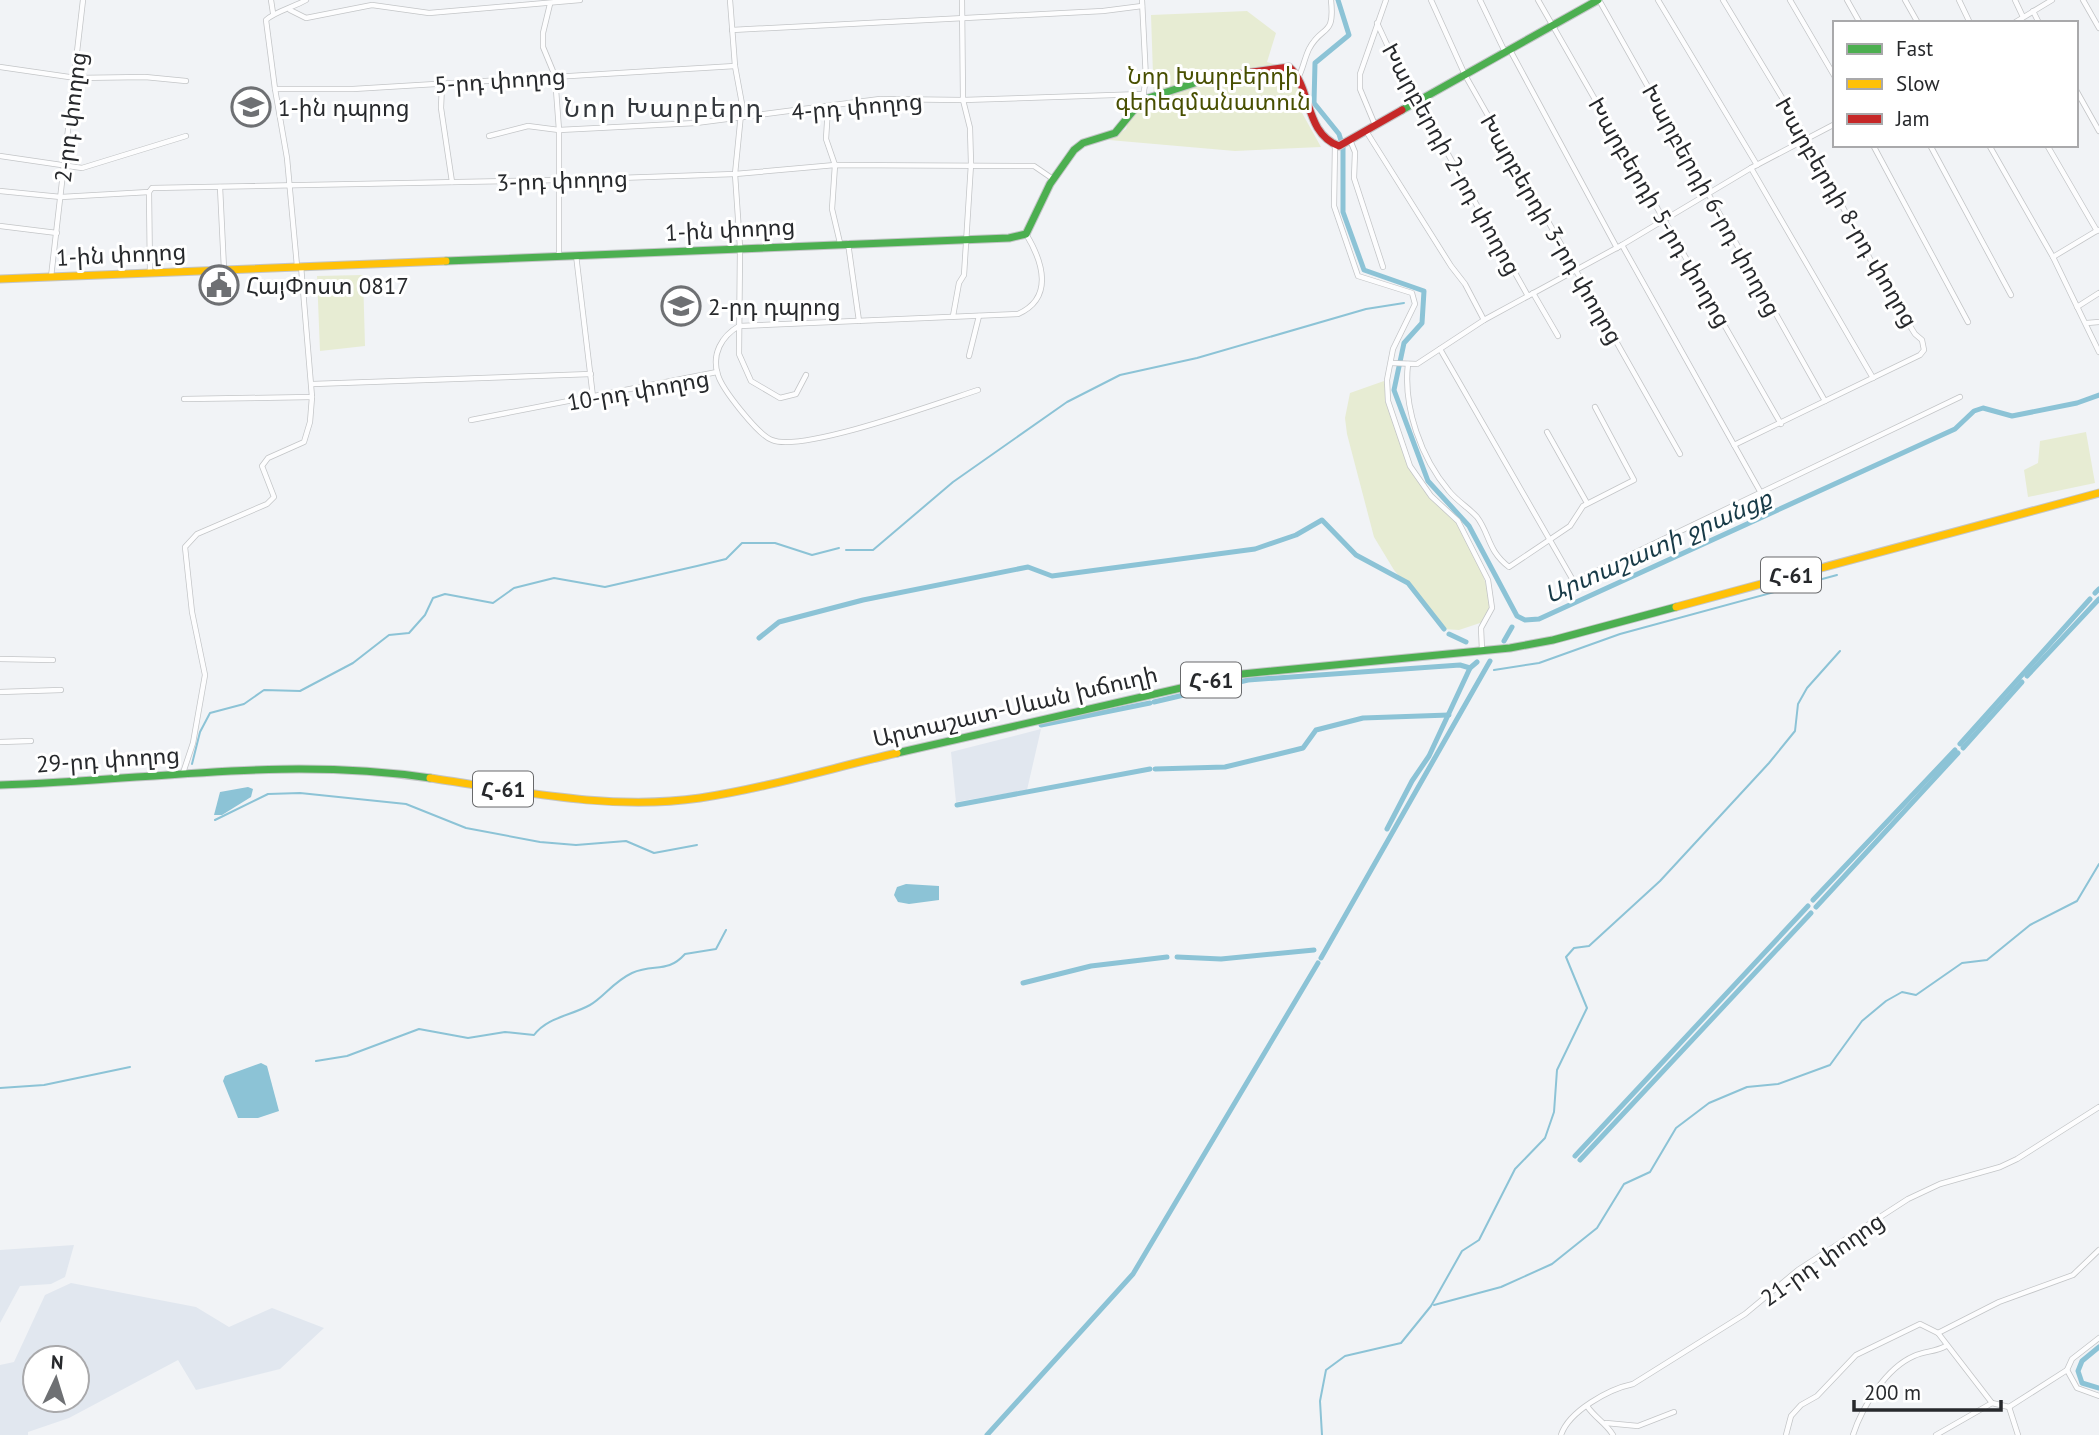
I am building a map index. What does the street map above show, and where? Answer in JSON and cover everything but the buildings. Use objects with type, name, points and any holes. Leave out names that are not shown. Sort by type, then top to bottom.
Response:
[{"type":"main road","points":[[1026,234],[1053,179],[1082,144],[1110,136],[1143,97],[1208,78],[1289,67],[1299,76],[1306,107],[1328,142],[1343,143],[1598,0]]},
{"type":"main road","name":"1-ին փողոց","points":[[0,279],[559,254],[1009,238],[1026,234]]},
{"type":"main road","name":"Արտաշատ-Սևան խճուղի","points":[[219,771],[305,766],[352,769],[560,798],[654,803],[742,789],[1242,674],[1482,651],[1553,640],[2099,492]]},
{"type":"main road","name":"29-րդ փողոց","points":[[0,785],[219,771]]},
{"type":"street","points":[[75,0],[83,1]]},
{"type":"street","points":[[271,0],[273,13]]},
{"type":"street","points":[[183,774],[194,743],[205,675],[192,611],[185,547],[198,534],[267,504],[274,497],[262,466],[268,458],[304,442],[310,422],[313,384],[266,20],[273,13],[290,10],[306,0]]},
{"type":"street","points":[[290,10],[306,18],[372,5],[429,13],[580,0]]},
{"type":"street","points":[[730,0],[734,66],[742,104],[735,174],[740,247],[739,354],[751,381],[763,391],[789,398],[796,394],[806,375]]},
{"type":"street","points":[[953,316],[959,283],[964,275],[971,164],[970,128],[963,100],[962,0]]},
{"type":"street","points":[[1299,76],[1310,47],[1329,29],[1333,18],[1331,0]]},
{"type":"street","points":[[1376,125],[1360,89],[1360,74],[1386,0]]},
{"type":"street","name":"Խարբերդի 3-րդ փողոց","points":[[1431,0],[1465,75],[1680,454]]},
{"type":"street","points":[[1480,0],[1761,493]]},
{"type":"street","name":"Խարբերդի 5-րդ փողոց","points":[[1538,0],[1781,424]]},
{"type":"street","name":"Խարբերդի 6-րդ փողոց","points":[[1598,0],[1825,401]]},
{"type":"street","points":[[1658,0],[1757,165]]},
{"type":"street","name":"Խարբերդի 8-րդ փողոց","points":[[1723,0],[1807,139],[1880,278],[1915,334],[1922,340],[1924,350],[1920,355],[1734,445]]},
{"type":"street","points":[[1790,0],[1833,74]]},
{"type":"street","points":[[1847,0],[1859,21]]},
{"type":"street","points":[[1905,0],[1917,21]]},
{"type":"street","points":[[1959,0],[1969,21]]},
{"type":"street","points":[[2015,0],[2023,17]]},
{"type":"street","points":[[2017,21],[2052,0]]},
{"type":"street","points":[[2083,0],[2099,28]]},
{"type":"street","name":"2-րդ փողոց","points":[[51,277],[83,1]]},
{"type":"street","points":[[550,3],[543,33],[543,47],[555,76],[559,130],[559,254]]},
{"type":"street","points":[[732,30],[962,16],[1103,11],[1142,3],[1143,97]]},
{"type":"street","points":[[2033,12],[2038,21]]},
{"type":"street","name":"Խարբերդի 2-րդ փողոց","points":[[1377,23],[1391,53],[1530,295],[1558,336]]},
{"type":"street","points":[[0,66],[76,78],[145,77],[186,81]]},
{"type":"street","name":"5-րդ փողոց","points":[[275,89],[353,89],[734,66]]},
{"type":"street","points":[[442,83],[441,108],[452,182]]},
{"type":"street","points":[[2078,94],[2099,131]]},
{"type":"street","name":"4-րդ փողոց","points":[[489,136],[528,126],[559,130],[740,117],[880,99],[1143,97]]},
{"type":"street","points":[[828,107],[826,139],[835,165],[832,209],[844,243],[859,321]]},
{"type":"street","points":[[1391,363],[1417,364],[1484,320],[1619,247],[1751,168],[1833,125]]},
{"type":"street","points":[[1366,131],[1465,284],[1484,320]]},
{"type":"street","points":[[0,156],[65,167],[99,165],[170,139],[186,136]]},
{"type":"street","points":[[1383,267],[1354,178],[1355,152],[1343,143],[1334,206],[1358,276],[1412,293],[1415,304],[1393,349],[1387,380],[1388,401],[1410,467],[1431,496],[1458,521],[1488,580],[1492,608],[1481,628],[1482,651]]},
{"type":"street","points":[[1874,147],[1968,322]]},
{"type":"street","points":[[1931,147],[2011,295]]},
{"type":"street","points":[[1990,147],[2053,257],[2099,352]]},
{"type":"street","points":[[2048,147],[2098,231],[2053,257]]},
{"type":"street","name":"3-րդ փողոց","points":[[0,191],[61,197],[149,192],[152,187],[289,187],[559,180],[735,174],[835,165],[1034,166],[1053,179]]},
{"type":"street","points":[[1751,168],[1873,378]]},
{"type":"street","points":[[220,187],[224,269]]},
{"type":"street","points":[[149,192],[150,273]]},
{"type":"street","points":[[0,226],[57,233]]},
{"type":"street","points":[[717,372],[722,340],[739,326],[1018,314],[1032,308],[1041,295],[1041,269],[1026,234]]},
{"type":"street","points":[[576,254],[593,397]]},
{"type":"street","points":[[2077,307],[2099,293]]},
{"type":"street","points":[[970,356],[979,316]]},
{"type":"street","points":[[2087,323],[2099,322]]},
{"type":"street","points":[[1440,349],[1574,582],[1960,397]]},
{"type":"street","points":[[1408,364],[1405,388],[1408,407],[1428,456],[1448,491],[1478,518],[1498,558],[1509,566],[1570,526],[1587,503],[1634,480],[1595,407]]},
{"type":"street","name":"10-րդ փողոց","points":[[471,420],[717,372],[723,386],[763,434],[772,441],[786,442],[852,430],[978,390]]},
{"type":"street","name":"10-րդ փողոց","points":[[313,384],[591,374]]},
{"type":"street","points":[[184,398],[312,397]]},
{"type":"street","points":[[1547,432],[1587,503]]},
{"type":"street","points":[[0,659],[53,660]]},
{"type":"street","points":[[0,692],[61,691]]},
{"type":"street","name":"29-րդ փողոց","points":[[0,742],[31,741]]},
{"type":"street","name":"21-րդ փողոց","points":[[1561,1435],[1564,1426],[1587,1406],[1619,1387],[1644,1377],[1745,1314],[1798,1270],[1908,1199],[1940,1184],[2000,1167],[2017,1159],[2099,1107]]},
{"type":"street","points":[[1938,1333],[1999,1302],[2073,1275],[2099,1250]]},
{"type":"street","points":[[1786,1435],[1791,1416],[1801,1405],[1817,1396],[1856,1355],[1920,1324],[1938,1333],[1992,1403],[2008,1407],[2067,1370],[2072,1359],[2099,1338]]},
{"type":"street","points":[[1853,1435],[1858,1419],[1871,1399],[1902,1363],[1946,1346]]},
{"type":"street","points":[[2067,1370],[2077,1388],[2099,1396]]},
{"type":"street","points":[[1936,1435],[1992,1403]]},
{"type":"street","points":[[1587,1406],[1595,1417],[1606,1423],[1638,1426],[1674,1412]]},
{"type":"street","points":[[2008,1407],[2018,1435]]},
{"type":"street","points":[[1606,1423],[1613,1435]]},
{"type":"shaded area","points":[[1041,729],[1027,790],[956,802],[951,752]]},
{"type":"shaded area","points":[[74,1245],[65,1277],[51,1284],[20,1286],[0,1323],[0,1250]]},
{"type":"shaded area","points":[[71,1283],[196,1307],[229,1327],[272,1308],[324,1328],[280,1369],[196,1390],[178,1360],[91,1406],[91,1344],[22,1344],[45,1295]]},
{"type":"shaded area","points":[[21,1347],[21,1414],[77,1414],[28,1432],[28,1435],[0,1435],[0,1365],[14,1362]]},
{"type":"green space","name":"Նոր Խարբերդի գերեզմանատուն","points":[[1247,11],[1276,33],[1267,62],[1295,71],[1301,111],[1321,147],[1235,151],[1109,140],[1126,129],[1131,112],[1154,104],[1151,15]]},
{"type":"green space","points":[[363,275],[365,346],[320,351],[317,276]]},
{"type":"green space","points":[[1384,381],[1406,458],[1428,496],[1458,520],[1481,569],[1492,604],[1483,622],[1459,630],[1443,629],[1394,570],[1374,537],[1345,418],[1350,393]]},
{"type":"green space","points":[[2086,432],[2095,483],[2028,497],[2024,470],[2038,463],[2040,441]]},
{"type":"water","points":[[248,787],[253,789],[251,797],[222,815],[214,815],[220,792]]},
{"type":"water","points":[[906,884],[939,886],[939,900],[909,904],[898,902],[894,895],[897,887]]},
{"type":"water","points":[[261,1063],[267,1066],[279,1111],[258,1118],[238,1118],[223,1081],[225,1076]]},
{"type":"waterway","name":"Արտաշատի ջրանցք","points":[[1338,0],[1349,35],[1315,63],[1314,103],[1339,134],[1343,147],[1343,212],[1364,270],[1424,291],[1422,323],[1404,343],[1394,390],[1428,481],[1469,526],[1517,616],[1525,620],[1539,619],[1955,429],[1974,411],[1983,408],[2012,416],[2077,403],[2099,395]]},
{"type":"waterway","points":[[846,550],[873,550],[953,482],[1067,402],[1120,375],[1197,358],[1366,309],[1404,303]]},
{"type":"waterway","points":[[759,638],[779,622],[863,600],[1028,567],[1052,576],[1255,549],[1296,535],[1322,520],[1356,555],[1408,583],[1444,629]]},
{"type":"waterway","points":[[192,764],[200,732],[210,713],[244,704],[264,690],[300,691],[353,663],[389,635],[409,633],[425,615],[433,598],[445,594],[493,603],[514,588],[554,578],[605,587],[726,559],[742,543],[775,543],[812,555],[839,548]]},
{"type":"waterway","points":[[1494,670],[1539,663],[1620,634],[1837,575]]},
{"type":"waterway","points":[[2095,593],[2099,589]]},
{"type":"waterway","points":[[1960,744],[2090,599]]},
{"type":"waterway","points":[[2027,676],[2099,599]]},
{"type":"waterway","points":[[1504,641],[1512,627]]},
{"type":"waterway","points":[[1449,634],[1466,642]]},
{"type":"waterway","points":[[1322,1435],[1320,1401],[1326,1370],[1345,1356],[1401,1343],[1431,1306],[1462,1251],[1479,1240],[1515,1169],[1545,1138],[1554,1112],[1557,1070],[1587,1008],[1566,957],[1574,948],[1589,946],[1660,881],[1769,763],[1795,731],[1798,704],[1807,688],[1840,651]]},
{"type":"waterway","points":[[1321,958],[1490,661]]},
{"type":"waterway","points":[[1387,829],[1412,781],[1429,756],[1470,668],[1477,662]]},
{"type":"waterway","points":[[1154,702],[1248,680],[1460,665],[1470,668]]},
{"type":"waterway","points":[[1963,748],[2022,682]]},
{"type":"waterway","points":[[1041,725],[1150,703]]},
{"type":"waterway","points":[[1155,769],[1225,767],[1295,750],[1303,748],[1316,730],[1363,718],[1449,715]]},
{"type":"waterway","points":[[1813,900],[1955,750]]},
{"type":"waterway","points":[[1816,907],[1958,753]]},
{"type":"waterway","points":[[957,805],[1150,769]]},
{"type":"waterway","points":[[215,820],[268,794],[300,793],[406,804],[466,828],[540,842],[576,845],[626,841],[654,853],[697,845]]},
{"type":"waterway","points":[[1434,1305],[1501,1287],[1552,1264],[1597,1228],[1624,1184],[1650,1172],[1676,1128],[1709,1103],[1747,1087],[1778,1084],[1830,1065],[1862,1021],[1886,1001],[1902,992],[1916,995],[1962,963],[1987,960],[2030,925],[2077,901],[2099,864]]},
{"type":"waterway","points":[[1575,1156],[1808,906]]},
{"type":"waterway","points":[[1580,1160],[1811,913]]},
{"type":"waterway","points":[[316,1061],[347,1056],[419,1029],[468,1038],[505,1032],[534,1035],[553,1020],[590,1005],[632,973],[672,964],[685,954],[716,949],[726,930]]},
{"type":"waterway","points":[[1177,957],[1221,959],[1314,950]]},
{"type":"waterway","points":[[1023,983],[1091,966],[1167,957]]},
{"type":"waterway","points":[[987,1435],[1133,1274],[1318,963]]},
{"type":"waterway","points":[[0,1088],[44,1085],[130,1067]]},
{"type":"waterway","name":"Արտաշատի ջրանցք","points":[[2099,1347],[2082,1361],[2078,1371],[2082,1383],[2099,1388]]},
{"type":"traffic: fast","points":[[1402,110],[1598,0]]},
{"type":"traffic: fast","points":[[446,261],[1009,238],[1026,234],[1050,184],[1074,150],[1083,143],[1115,133],[1142,100],[1210,78]]},
{"type":"traffic: fast","points":[[897,753],[1242,674],[1510,648],[1553,640],[1676,607]]},
{"type":"traffic: fast","points":[[0,785],[267,769],[321,769],[430,778]]},
{"type":"traffic: slow","points":[[0,279],[446,261]]},
{"type":"traffic: slow","points":[[1676,607],[2099,493]]},
{"type":"traffic: slow","points":[[430,778],[565,798],[666,801],[749,789],[897,753]]},
{"type":"traffic: jam","points":[[1210,78],[1289,67],[1302,86],[1320,131],[1328,140],[1339,146],[1402,110]]},
{"type":"place","name":"1-ին դպրոց","points":[[251,107]]},
{"type":"place","name":"ՀայՓոստ 0817","points":[[219,285]]},
{"type":"place","name":"2-րդ դպրոց","points":[[681,306]]},
{"type":"district","name":"Նոր Խարբերդ","points":[[664,107]]}]
